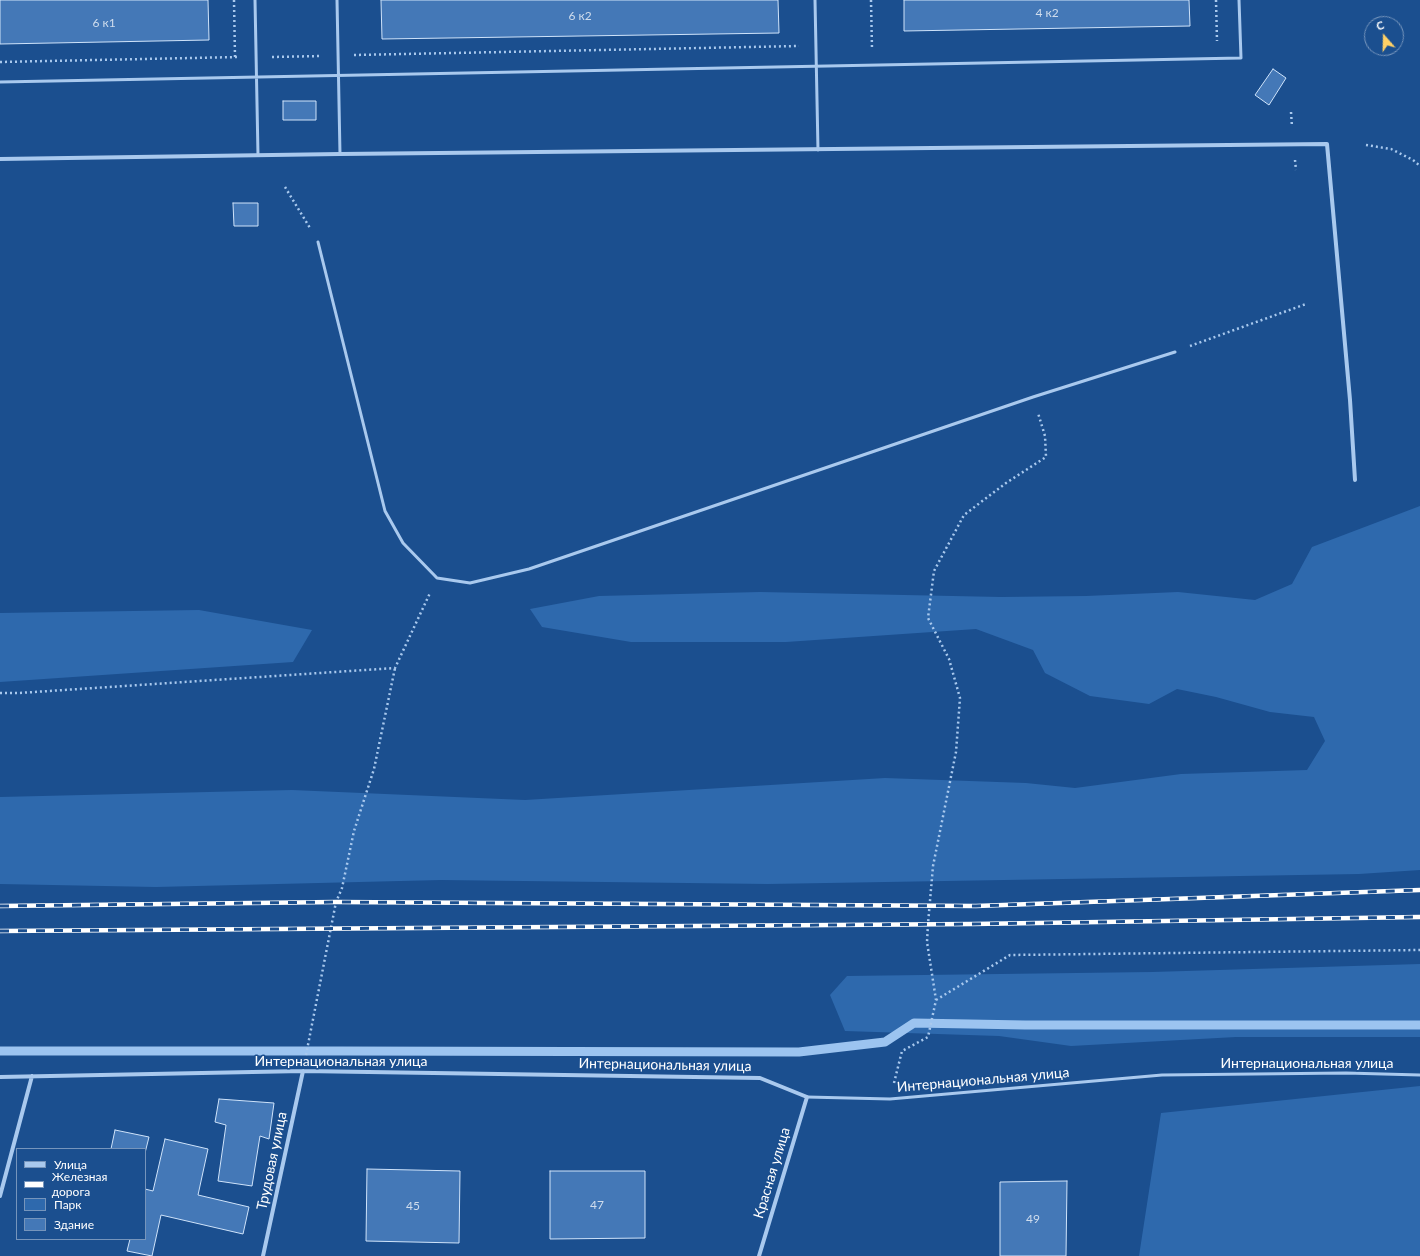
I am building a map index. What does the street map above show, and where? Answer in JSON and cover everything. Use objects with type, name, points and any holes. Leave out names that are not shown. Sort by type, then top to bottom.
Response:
[{"type":"street","points":[[0,159],[1327,144],[1350,400],[1355,480]]},
{"type":"street","name":"Интернациональная улица","points":[[0,1077],[303,1071],[760,1078],[806,1097]]},
{"type":"street","name":"Трудовая улица","points":[[263,1256],[303,1071]]},
{"type":"street","points":[[0,1196],[32,1076]]},
{"type":"street","name":"Красная улица","points":[[759,1256],[806,1097]]},
{"type":"lane","points":[[255,0],[258,155]]},
{"type":"lane","points":[[337,0],[340,154]]},
{"type":"lane","points":[[815,0],[818,150]]},
{"type":"lane","points":[[0,82],[1241,58],[1240,0]]},
{"type":"lane","points":[[318,242],[385,510],[403,543],[436,578],[470,582],[529,569],[1033,397],[1174,352]]},
{"type":"lane","name":"Интернациональная улица","points":[[806,1097],[890,1099],[1162,1075],[1346,1073],[1420,1074]]},
{"type":"path","points":[[234,0],[235,57]]},
{"type":"path","points":[[872,0],[872,56]]},
{"type":"path","points":[[1216,0],[1217,42]]},
{"type":"path","points":[[0,62],[816,46]]},
{"type":"path","points":[[1366,145],[1391,149],[1413,160],[1420,166]]},
{"type":"path","points":[[285,187],[318,242]]},
{"type":"path","points":[[1174,352],[1306,304]]},
{"type":"path","points":[[890,1099],[902,1051],[928,1037],[936,1000],[927,942],[928,924],[933,866],[956,752],[960,698],[950,659],[928,618],[934,571],[964,515],[1006,483],[1046,457],[1045,436],[1033,397]]},
{"type":"path","points":[[306,1056],[336,902],[342,888],[354,831],[374,769],[396,668],[436,578]]},
{"type":"path","points":[[0,693],[396,668]]},
{"type":"path","points":[[936,1000],[1010,955],[1420,950]]},
{"type":"green space","points":[[1420,506],[1420,870],[1359,874],[768,884],[441,880],[156,887],[0,884],[0,797],[292,790],[525,800],[885,778],[1026,783],[1075,788],[1181,774],[1307,770],[1325,741],[1314,717],[1270,712],[1216,697],[1177,689],[1149,704],[1090,696],[1045,673],[1033,650],[976,629],[786,642],[631,642],[542,627],[530,609],[599,596],[760,592],[1001,597],[1086,596],[1178,592],[1255,600],[1292,584],[1312,547]]},
{"type":"green space","points":[[199,610],[312,630],[293,662],[0,682],[0,613]]},
{"type":"green space","points":[[1420,964],[1420,1037],[1236,1037],[1071,1046],[999,1036],[845,1031],[830,995],[847,976],[1152,972]]},
{"type":"green space","points":[[1420,1086],[1420,1256],[1139,1256],[1161,1113]]},
{"type":"building","points":[[0,0],[208,0],[209,40],[0,44]]},
{"type":"building","points":[[381,0],[778,0],[779,33],[382,39]]},
{"type":"building","points":[[904,0],[1189,0],[1190,26],[904,31]]},
{"type":"building","points":[[1273,69],[1286,78],[1269,105],[1255,95]]},
{"type":"building","points":[[283,101],[316,101],[316,120],[283,120]]},
{"type":"building","points":[[233,203],[258,203],[258,226],[234,226]]},
{"type":"building","points":[[219,1099],[274,1103],[269,1139],[260,1136],[252,1186],[218,1181],[226,1125],[215,1122]]},
{"type":"building","points":[[115,1130],[149,1137],[146,1149],[111,1148]]},
{"type":"building","points":[[165,1139],[208,1149],[198,1195],[249,1207],[243,1234],[161,1215],[152,1256],[127,1251],[130,1240],[146,1240],[146,1189],[153,1191]]},
{"type":"building","points":[[367,1169],[460,1171],[459,1243],[366,1241]]},
{"type":"building","points":[[550,1171],[645,1171],[645,1238],[550,1239]]},
{"type":"building","points":[[1067,1181],[1066,1256],[1000,1256],[1000,1182]]},
{"type":"waterway","points":[[0,1051],[799,1052],[885,1042],[914,1023],[1025,1025],[1420,1025]]},
{"type":"railway","points":[[0,906],[336,902],[976,906],[1420,890]]},
{"type":"railway","points":[[0,931],[973,924],[1420,917]]}]
